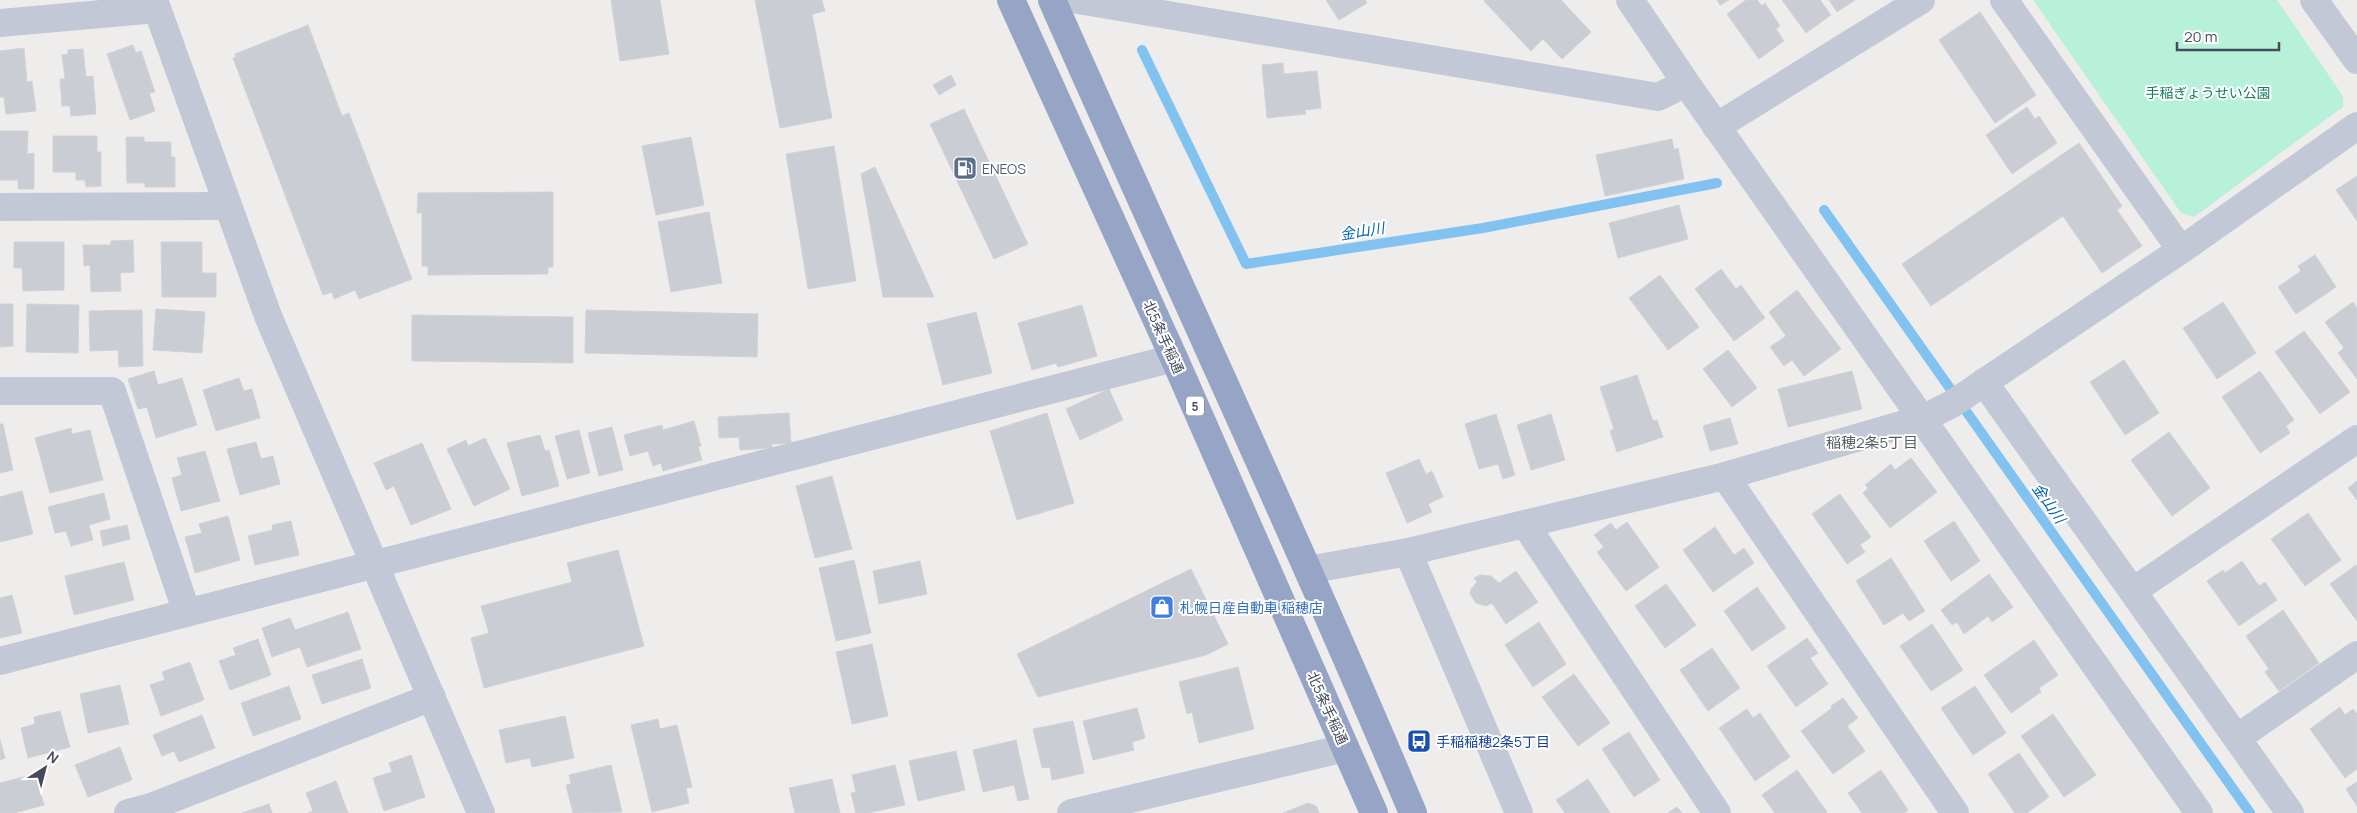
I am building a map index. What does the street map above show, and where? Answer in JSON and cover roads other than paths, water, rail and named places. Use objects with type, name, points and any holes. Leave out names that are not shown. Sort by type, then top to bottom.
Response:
[{"type":"highway","name":"北5条手稲通","points":[[1012,0],[1174,358],[1374,813]]},
{"type":"highway","points":[[1052,0],[1308,570],[1413,813]]},
{"type":"street","points":[[1078,0],[1658,97],[1686,84]]},
{"type":"street","points":[[1630,0],[1716,127],[2199,813]]},
{"type":"street","points":[[1716,127],[1921,0]]},
{"type":"street","points":[[2004,0],[2181,250]]},
{"type":"street","points":[[2314,0],[2357,60]]},
{"type":"street","points":[[0,23],[156,4],[268,316],[481,813]]},
{"type":"street","points":[[1308,570],[1408,552],[1725,476],[1922,419],[1969,392],[2181,250],[2357,126]]},
{"type":"street","points":[[0,207],[228,206]]},
{"type":"street","points":[[0,661],[1174,358]]},
{"type":"street","points":[[0,391],[112,391],[187,613]]},
{"type":"street","points":[[1969,392],[2133,591],[2290,813]]},
{"type":"street","points":[[2133,591],[2357,439]]},
{"type":"street","points":[[1725,476],[1955,813]]},
{"type":"street","points":[[1525,524],[1717,813]]},
{"type":"street","points":[[1408,552],[1519,813]]},
{"type":"street","points":[[2237,738],[2357,655]]},
{"type":"street","points":[[128,813],[151,807],[432,698]]},
{"type":"street","points":[[1070,813],[1147,804],[1345,748]]},
{"type":"waterway","name":"金山川","points":[[1142,50],[1246,264],[1483,228],[1717,183]]},
{"type":"waterway","name":"金山川","points":[[1824,210],[2250,813]]},
{"type":"place","name":"ENEOS","points":[[965,168]]},
{"type":"place","name":"札幌日産自動車 稲穂店","points":[[1162,607]]},
{"type":"place","name":"手稲稲穂2条5丁目","points":[[1419,741]]},
{"type":"district","name":"稲穂2条5丁目","points":[[1872,442]]},
{"type":"park label","name":"手稲ぎょうせい公園","points":[[2208,92]]}]
